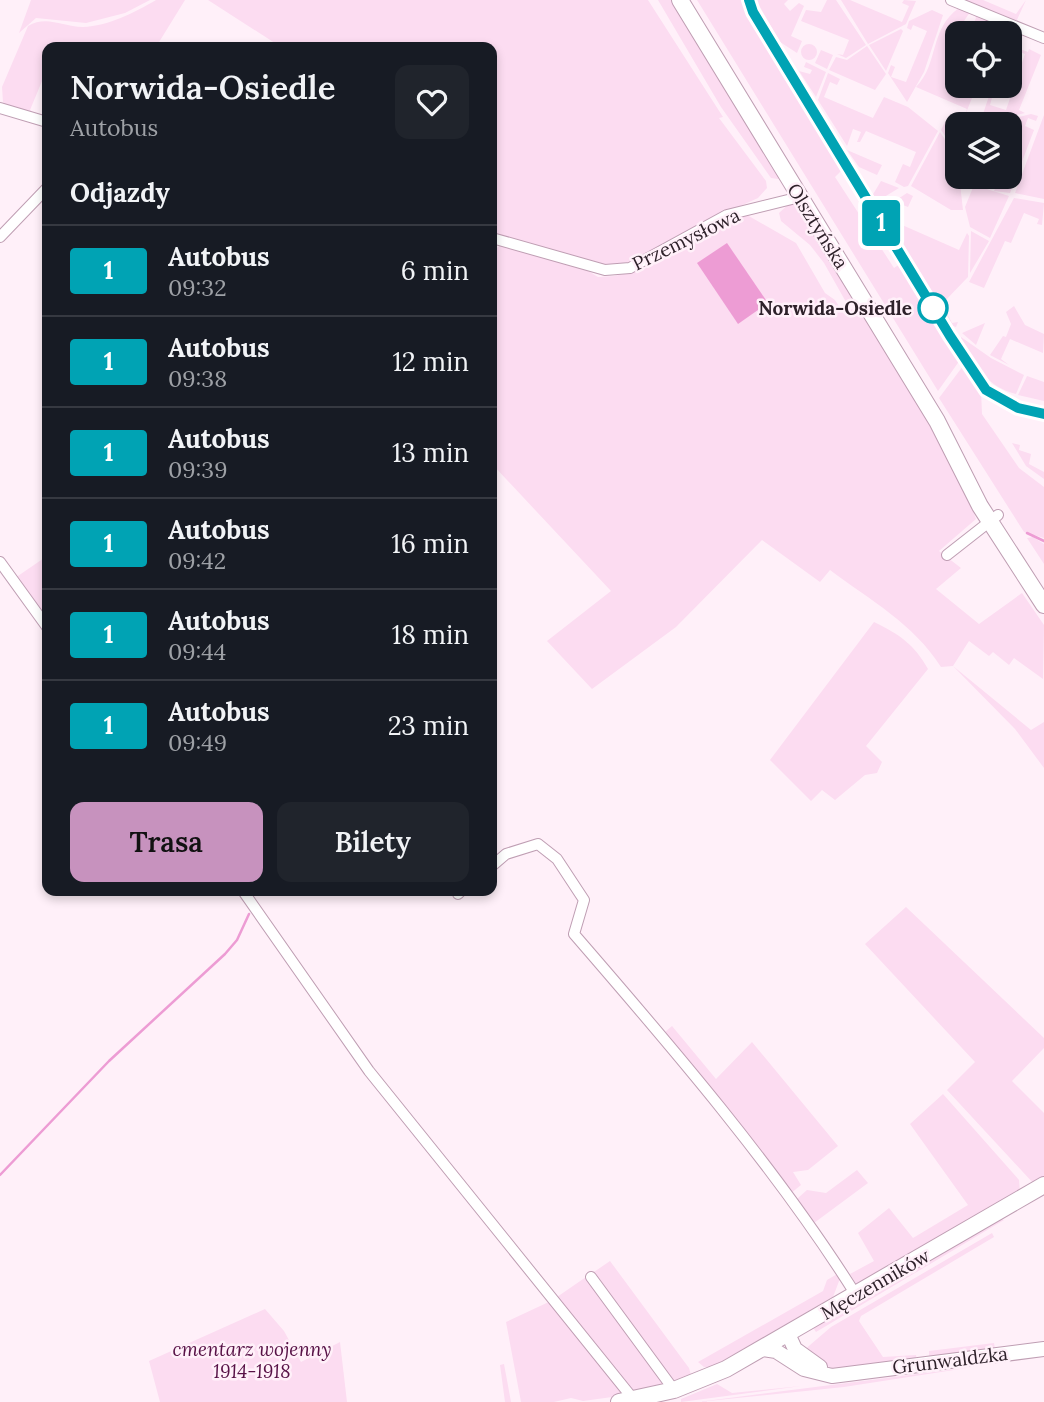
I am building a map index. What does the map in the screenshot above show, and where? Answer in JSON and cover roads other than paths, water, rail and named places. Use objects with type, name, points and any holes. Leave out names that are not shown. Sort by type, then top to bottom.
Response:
[{"type":"main road","name":"Olsztyńska","points":[[680,0],[1044,605]]},
{"type":"main road","name":"Olsztyńska","points":[[993,518],[1044,586]]},
{"type":"main road","name":"Męczenników","points":[[674,1390],[704,1379],[762,1349],[1044,1185]]},
{"type":"main road","points":[[626,1401],[674,1390]]},
{"type":"street","points":[[749,0],[753,12],[879,220],[986,390],[1018,408],[1044,414]]},
{"type":"street","points":[[951,0],[1044,38]]},
{"type":"street","points":[[0,108],[42,121]]},
{"type":"street","points":[[0,237],[42,193]]},
{"type":"street","name":"Przemysłowa","points":[[497,239],[606,270],[630,268],[727,215],[800,197]]},
{"type":"street","points":[[947,555],[993,518]]},
{"type":"street","points":[[0,562],[42,620]]},
{"type":"street","points":[[497,862],[506,854],[538,844],[557,859],[584,900],[574,934],[683,1063],[830,1253],[856,1294]]},
{"type":"street","points":[[246,896],[369,1071],[626,1401]]},
{"type":"street","points":[[591,1277],[674,1390]]},
{"type":"street","name":"Grunwaldzka","points":[[788,1334],[796,1349],[819,1367],[855,1372]]},
{"type":"street","name":"Grunwaldzka","points":[[762,1349],[776,1351],[793,1363],[818,1374],[832,1376],[1044,1349]]},
{"type":"waterway","points":[[1027,533],[1044,541]]},
{"type":"waterway","points":[[0,1175],[109,1061],[225,954],[237,940],[249,914]]},
{"type":"place","name":"Norwida-Osiedle","points":[[933,308]]},
{"type":"park label","name":"cmentarz wojenny 1914-1918","points":[[252,1360]]}]
